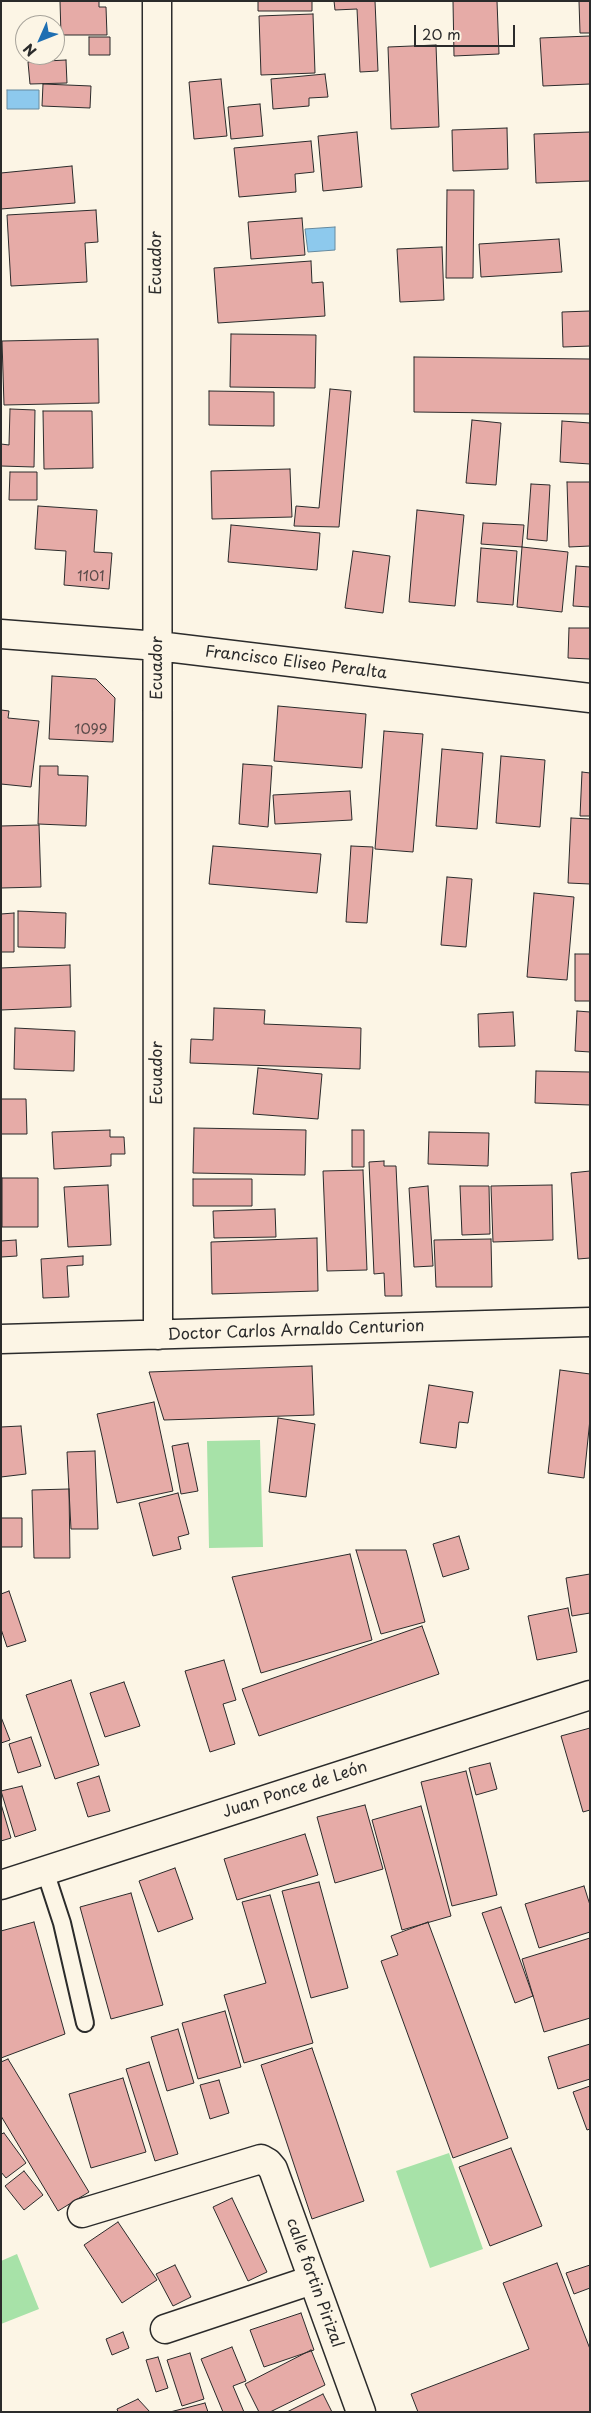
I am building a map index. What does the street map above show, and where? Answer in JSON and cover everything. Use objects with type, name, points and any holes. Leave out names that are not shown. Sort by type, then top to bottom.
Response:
[{"type":"street","name":"Ecuador","points":[[157,1],[158,1335]]},
{"type":"street","name":"Francisco Eliseo Peralta","points":[[1,634],[158,646],[590,698]]},
{"type":"street","name":"Doctor Carlos Arnaldo Centurion","points":[[1,1339],[590,1322]]},
{"type":"street","name":"Juan Ponce de León","points":[[1,1885],[590,1695]]},
{"type":"street","name":"calle fortin Pirizal","points":[[82,2213],[261,2159],[274,2169],[312,2280],[361,2412]]},
{"type":"street","points":[[165,2329],[312,2280]]},
{"type":"lane","points":[[45,1871],[62,1923],[85,2023]]},
{"type":"green space","points":[[260,1440],[263,1547],[209,1548],[207,1441]]},
{"type":"green space","points":[[449,2153],[483,2249],[430,2268],[396,2171]]},
{"type":"green space","points":[[17,2254],[39,2309],[1,2324],[1,2261]]},
{"type":"water","points":[[7,90],[39,90],[39,109],[7,109]]},
{"type":"water","points":[[335,227],[335,250],[308,252],[305,229]]},
{"type":"building","points":[[60,1],[99,1],[99,7],[106,7],[107,35],[65,35],[65,15],[60,15]]},
{"type":"building","points":[[258,1],[312,1],[312,11],[258,11]]},
{"type":"building","points":[[334,1],[375,1],[378,71],[360,72],[357,9],[335,10]]},
{"type":"building","points":[[453,1],[497,1],[499,54],[454,56]]},
{"type":"building","points":[[579,1],[590,1],[590,33],[580,33]]},
{"type":"building","points":[[313,14],[315,73],[261,75],[259,16]]},
{"type":"building","points":[[590,36],[590,84],[543,86],[540,38]]},
{"type":"building","points":[[89,37],[110,37],[110,55],[89,55]]},
{"type":"building","points":[[436,45],[439,127],[391,129],[388,47]]},
{"type":"building","points":[[65,60],[67,83],[30,84],[28,65],[65,65]]},
{"type":"building","points":[[325,74],[328,97],[309,98],[309,106],[273,109],[271,79]]},
{"type":"building","points":[[221,79],[227,136],[194,139],[189,82]]},
{"type":"building","points":[[43,84],[91,86],[90,108],[42,106]]},
{"type":"building","points":[[260,104],[263,136],[231,139],[228,107]]},
{"type":"building","points":[[507,128],[508,169],[453,171],[452,130]]},
{"type":"building","points":[[357,132],[362,187],[323,191],[318,136]]},
{"type":"building","points":[[590,132],[590,181],[536,183],[534,134]]},
{"type":"building","points":[[311,141],[314,172],[295,174],[296,192],[239,197],[234,148]]},
{"type":"building","points":[[72,166],[75,203],[1,209],[1,173]]},
{"type":"building","points":[[447,190],[474,190],[473,278],[446,278]]},
{"type":"building","points":[[96,210],[98,242],[85,243],[87,282],[11,286],[7,215]]},
{"type":"building","points":[[302,218],[305,255],[251,259],[248,222]]},
{"type":"building","points":[[559,239],[562,272],[481,277],[479,244]]},
{"type":"building","points":[[442,247],[444,300],[400,302],[397,249]]},
{"type":"building","points":[[311,261],[312,283],[323,282],[325,316],[218,323],[214,268]]},
{"type":"building","points":[[590,311],[590,346],[563,347],[562,312]]},
{"type":"building","points":[[231,334],[316,335],[315,388],[230,387]]},
{"type":"building","points":[[98,339],[99,403],[4,405],[2,341]]},
{"type":"building","points":[[414,357],[590,359],[590,414],[414,412]]},
{"type":"building","points":[[330,389],[351,391],[339,527],[294,526],[296,506],[319,508]]},
{"type":"building","points":[[209,391],[274,392],[274,426],[209,425]]},
{"type":"building","points":[[10,409],[35,410],[34,467],[1,466],[1,444],[9,445]]},
{"type":"building","points":[[43,411],[92,411],[93,468],[44,469]]},
{"type":"building","points":[[472,420],[501,423],[496,485],[466,483]]},
{"type":"building","points":[[562,421],[590,423],[590,464],[560,462]]},
{"type":"building","points":[[290,469],[292,517],[212,519],[211,471]]},
{"type":"building","points":[[10,472],[37,472],[37,500],[9,500]]},
{"type":"building","points":[[567,482],[590,482],[590,546],[569,547]]},
{"type":"building","points":[[531,484],[550,485],[547,541],[527,539]]},
{"type":"building","points":[[38,506],[97,510],[94,552],[112,553],[109,589],[64,585],[66,551],[35,549]]},
{"type":"building","points":[[417,510],[464,515],[455,606],[409,602]]},
{"type":"building","points":[[483,523],[524,525],[522,547],[481,544]]},
{"type":"building","points":[[231,525],[320,533],[317,570],[228,562]]},
{"type":"building","points":[[522,547],[568,552],[562,612],[517,607]]},
{"type":"building","points":[[481,548],[517,551],[513,605],[477,602]]},
{"type":"building","points":[[353,551],[390,556],[383,613],[345,608]]},
{"type":"building","points":[[576,566],[590,567],[590,607],[573,606]]},
{"type":"building","points":[[569,628],[590,628],[590,659],[568,658]]},
{"type":"building","points":[[52,676],[96,679],[115,698],[113,742],[49,739]]},
{"type":"building","points":[[278,706],[366,714],[362,768],[274,761]]},
{"type":"building","points":[[1,710],[9,711],[8,718],[39,721],[31,787],[1,784]]},
{"type":"building","points":[[384,731],[423,734],[413,852],[375,849]]},
{"type":"building","points":[[442,749],[483,753],[477,829],[436,826]]},
{"type":"building","points":[[501,756],[545,760],[540,827],[496,823]]},
{"type":"building","points":[[243,764],[272,766],[268,827],[239,824]]},
{"type":"building","points":[[40,766],[58,766],[58,775],[88,776],[86,826],[38,824]]},
{"type":"building","points":[[582,772],[590,773],[590,816],[580,816]]},
{"type":"building","points":[[350,791],[352,820],[275,824],[273,795]]},
{"type":"building","points":[[571,818],[590,819],[590,884],[568,883]]},
{"type":"building","points":[[39,825],[41,887],[1,888],[1,826]]},
{"type":"building","points":[[213,846],[321,854],[317,893],[209,884]]},
{"type":"building","points":[[351,846],[373,847],[367,923],[346,922]]},
{"type":"building","points":[[447,877],[472,879],[466,947],[441,945]]},
{"type":"building","points":[[534,893],[574,897],[567,980],[527,977]]},
{"type":"building","points":[[18,911],[66,913],[65,948],[18,947]]},
{"type":"building","points":[[14,913],[14,952],[1,952],[1,914]]},
{"type":"building","points":[[575,954],[590,954],[590,1001],[575,1001]]},
{"type":"building","points":[[70,965],[71,1007],[1,1010],[1,968]]},
{"type":"building","points":[[214,1008],[265,1010],[264,1024],[361,1028],[360,1069],[190,1063],[191,1039],[213,1040]]},
{"type":"building","points":[[577,1011],[590,1012],[590,1052],[575,1051]]},
{"type":"building","points":[[513,1012],[515,1046],[479,1047],[478,1014]]},
{"type":"building","points":[[15,1028],[75,1031],[74,1071],[14,1069]]},
{"type":"building","points":[[258,1068],[322,1074],[318,1119],[253,1114]]},
{"type":"building","points":[[536,1071],[590,1072],[590,1105],[535,1103]]},
{"type":"building","points":[[1,1099],[26,1099],[27,1134],[1,1134]]},
{"type":"building","points":[[194,1128],[306,1130],[305,1175],[193,1173]]},
{"type":"building","points":[[110,1130],[110,1137],[124,1137],[125,1154],[111,1154],[111,1166],[54,1169],[52,1132]]},
{"type":"building","points":[[352,1130],[364,1130],[364,1167],[352,1167]]},
{"type":"building","points":[[429,1132],[489,1133],[488,1166],[428,1164]]},
{"type":"building","points":[[384,1161],[384,1166],[396,1166],[402,1296],[385,1296],[384,1273],[374,1274],[369,1162]]},
{"type":"building","points":[[363,1170],[367,1270],[327,1271],[323,1171]]},
{"type":"building","points":[[590,1171],[590,1258],[578,1259],[571,1173]]},
{"type":"building","points":[[2,1178],[38,1178],[38,1227],[2,1227]]},
{"type":"building","points":[[193,1179],[252,1179],[252,1206],[193,1206]]},
{"type":"building","points":[[108,1185],[111,1245],[68,1247],[64,1187]]},
{"type":"building","points":[[552,1185],[553,1240],[493,1242],[491,1186]]},
{"type":"building","points":[[428,1186],[433,1266],[414,1267],[409,1188]]},
{"type":"building","points":[[460,1186],[489,1186],[490,1234],[462,1235]]},
{"type":"building","points":[[275,1209],[276,1237],[214,1238],[213,1211]]},
{"type":"building","points":[[317,1238],[318,1291],[212,1294],[211,1242]]},
{"type":"building","points":[[491,1239],[492,1287],[436,1287],[434,1240]]},
{"type":"building","points":[[16,1240],[17,1256],[1,1257],[1,1241]]},
{"type":"building","points":[[83,1256],[83,1265],[67,1266],[69,1297],[43,1298],[41,1259]]},
{"type":"building","points":[[312,1366],[314,1415],[164,1420],[149,1372]]},
{"type":"building","points":[[560,1370],[590,1374],[590,1419],[584,1478],[548,1473]]},
{"type":"building","points":[[429,1385],[473,1392],[468,1423],[459,1422],[456,1448],[420,1443]]},
{"type":"building","points":[[154,1402],[173,1491],[117,1503],[97,1414]]},
{"type":"building","points":[[278,1418],[315,1424],[306,1497],[269,1492]]},
{"type":"building","points":[[21,1426],[26,1474],[1,1477],[1,1427]]},
{"type":"building","points":[[188,1443],[198,1491],[181,1494],[172,1446]]},
{"type":"building","points":[[95,1451],[98,1529],[71,1529],[67,1452]]},
{"type":"building","points":[[69,1489],[70,1558],[34,1558],[32,1490]]},
{"type":"building","points":[[178,1493],[189,1534],[178,1537],[181,1549],[153,1556],[139,1503]]},
{"type":"building","points":[[1,1518],[22,1518],[22,1547],[1,1547]]},
{"type":"building","points":[[459,1536],[469,1569],[443,1577],[433,1544]]},
{"type":"building","points":[[356,1550],[406,1550],[425,1622],[381,1634]]},
{"type":"building","points":[[350,1554],[372,1640],[261,1673],[232,1577]]},
{"type":"building","points":[[590,1574],[590,1613],[572,1616],[566,1578]]},
{"type":"building","points":[[9,1591],[26,1641],[7,1647],[1,1629],[1,1594]]},
{"type":"building","points":[[568,1608],[577,1652],[537,1660],[528,1616]]},
{"type":"building","points":[[422,1626],[439,1674],[259,1736],[242,1689]]},
{"type":"building","points":[[224,1660],[236,1700],[223,1704],[235,1744],[210,1752],[185,1671]]},
{"type":"building","points":[[71,1680],[99,1765],[55,1779],[26,1695]]},
{"type":"building","points":[[124,1682],[140,1726],[105,1737],[90,1693]]},
{"type":"building","points":[[1,1717],[10,1740],[1,1743]]},
{"type":"building","points":[[590,1728],[590,1810],[583,1812],[561,1736]]},
{"type":"building","points":[[31,1737],[41,1766],[18,1773],[9,1744]]},
{"type":"building","points":[[490,1763],[497,1789],[476,1795],[469,1768]]},
{"type":"building","points":[[466,1771],[497,1895],[452,1906],[421,1782]]},
{"type":"building","points":[[99,1776],[110,1811],[88,1817],[77,1783]]},
{"type":"building","points":[[22,1786],[36,1830],[15,1837],[1,1791]]},
{"type":"building","points":[[1,1804],[11,1838],[1,1841]]},
{"type":"building","points":[[365,1805],[383,1869],[335,1883],[317,1817]]},
{"type":"building","points":[[421,1806],[451,1916],[402,1930],[372,1820]]},
{"type":"building","points":[[305,1834],[318,1875],[237,1900],[224,1859]]},
{"type":"building","points":[[175,1868],[193,1919],[158,1932],[139,1881]]},
{"type":"building","points":[[319,1882],[348,1988],[311,1998],[282,1891]]},
{"type":"building","points":[[584,1886],[590,1905],[590,1932],[539,1948],[525,1904]]},
{"type":"building","points":[[131,1893],[163,2005],[111,2019],[80,1907]]},
{"type":"building","points":[[270,1895],[313,2043],[244,2063],[224,1995],[266,1983],[242,1902]]},
{"type":"building","points":[[501,1907],[533,1996],[515,2003],[482,1913]]},
{"type":"building","points":[[34,1922],[65,2034],[1,2058],[1,1931]]},
{"type":"building","points":[[428,1922],[508,2138],[453,2158],[381,1961],[398,1955],[391,1936]]},
{"type":"building","points":[[590,1938],[590,2018],[544,2032],[522,1959]]},
{"type":"building","points":[[225,2011],[241,2067],[198,2079],[182,2023]]},
{"type":"building","points":[[178,2029],[194,2083],[167,2091],[151,2037]]},
{"type":"building","points":[[590,2044],[590,2079],[558,2089],[548,2057]]},
{"type":"building","points":[[312,2048],[364,2201],[312,2219],[261,2065]]},
{"type":"building","points":[[8,2059],[89,2192],[58,2211],[1,2116],[1,2062]]},
{"type":"building","points":[[149,2062],[178,2154],[155,2161],[126,2069]]},
{"type":"building","points":[[123,2078],[146,2152],[91,2168],[69,2094]]},
{"type":"building","points":[[219,2080],[229,2113],[210,2119],[200,2085]]},
{"type":"building","points":[[590,2086],[590,2129],[587,2130],[573,2092]]},
{"type":"building","points":[[4,2133],[26,2163],[6,2178],[1,2172],[1,2134]]},
{"type":"building","points":[[511,2148],[542,2226],[490,2246],[459,2167]]},
{"type":"building","points":[[24,2171],[43,2195],[24,2210],[5,2186]]},
{"type":"building","points":[[232,2198],[267,2272],[248,2281],[213,2207]]},
{"type":"building","points":[[118,2222],[157,2280],[122,2303],[84,2245]]},
{"type":"building","points":[[557,2263],[590,2349],[590,2412],[418,2412],[411,2394],[529,2349],[503,2283]]},
{"type":"building","points":[[175,2265],[191,2297],[173,2306],[156,2274]]},
{"type":"building","points":[[590,2265],[590,2288],[574,2294],[566,2273]]},
{"type":"building","points":[[301,2313],[314,2350],[264,2367],[250,2330]]},
{"type":"building","points":[[123,2332],[129,2348],[112,2355],[106,2339]]},
{"type":"building","points":[[232,2347],[246,2381],[233,2386],[244,2412],[223,2412],[201,2359]]},
{"type":"building","points":[[311,2350],[325,2385],[270,2412],[259,2412],[245,2384]]},
{"type":"building","points":[[190,2353],[204,2399],[182,2406],[167,2360]]},
{"type":"building","points":[[158,2357],[168,2388],[156,2392],[146,2360]]},
{"type":"building","points":[[323,2394],[332,2412],[287,2412]]},
{"type":"building","points":[[138,2399],[150,2412],[118,2412],[117,2409]]},
{"type":"building","points":[[205,2403],[208,2412],[170,2412]]}]
